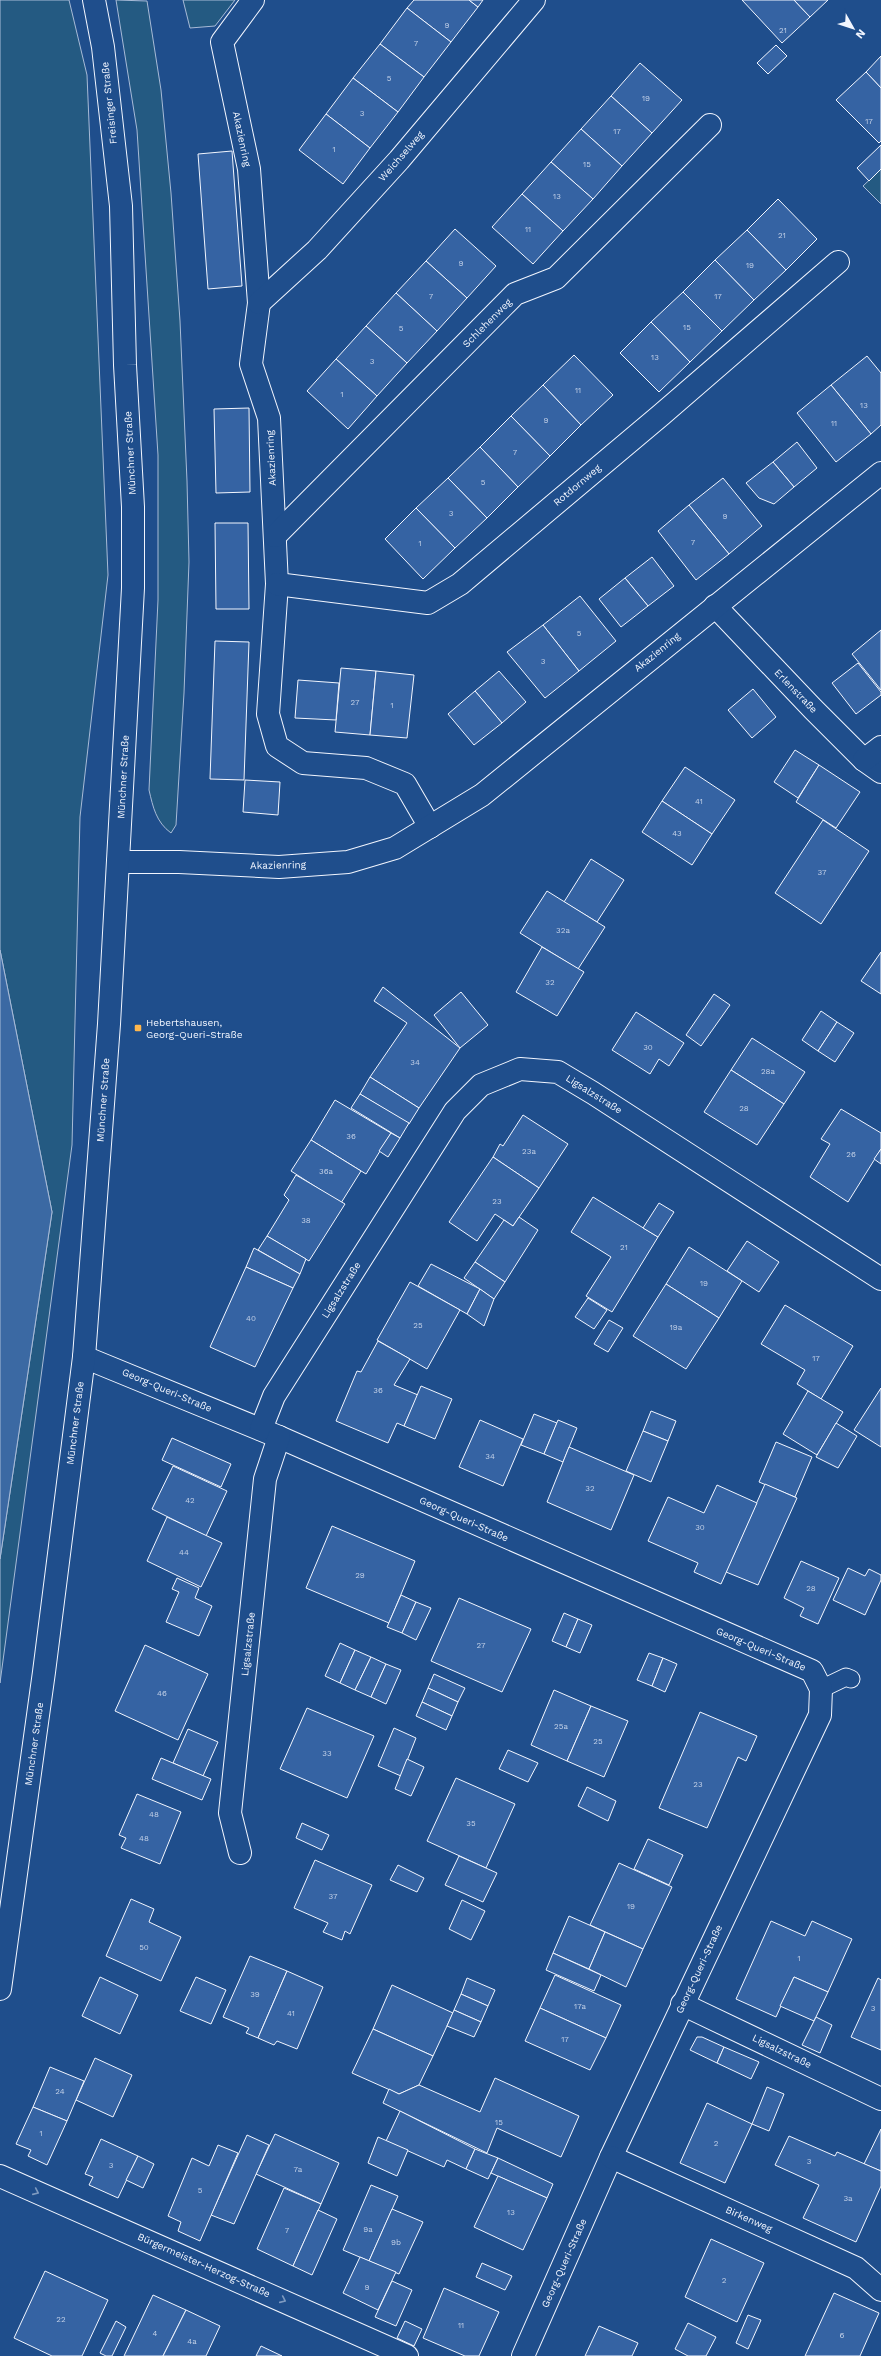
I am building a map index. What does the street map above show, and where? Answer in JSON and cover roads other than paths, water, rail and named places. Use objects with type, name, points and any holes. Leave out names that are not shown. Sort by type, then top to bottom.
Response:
[{"type":"street","name":"Freisinger Straße","points":[[94,0],[103,47],[121,206]]},
{"type":"street","name":"Akazienring","points":[[254,0],[222,42],[249,169],[259,303],[251,364],[269,418],[277,584],[268,714],[276,746],[303,763],[366,768],[405,784],[430,827]]},
{"type":"street","name":"Weichselweg","points":[[259,303],[317,250],[399,160],[534,0]]},
{"type":"street","name":"Schlehenweg","points":[[275,536],[515,294],[556,278],[710,125]]},
{"type":"street","name":"Münchner Straße","points":[[0,1989],[44,1672],[84,1357],[109,1024],[133,588],[133,507],[124,365],[121,206]]},
{"type":"street","name":"Rotdornweg","points":[[277,584],[428,603],[460,584],[661,415],[838,262]]},
{"type":"street","name":"Akazienring","points":[[118,862],[179,862],[279,867],[348,862],[395,848],[482,795],[881,473]]},
{"type":"street","name":"Erlenstraße","points":[[715,606],[742,636],[873,766]]},
{"type":"street","points":[[873,766],[881,747]]},
{"type":"street","name":"Ligsalzstraße","points":[[240,1853],[230,1814],[274,1396],[455,1111],[481,1084],[520,1069],[558,1072],[881,1279]]},
{"type":"street","name":"Georg-Queri-Straße","points":[[84,1357],[270,1433],[812,1671],[822,1689],[820,1716],[682,2004],[611,2157],[523,2356]]},
{"type":"street","name":"Ligsalzstraße","points":[[682,2004],[881,2098]]},
{"type":"street","name":"Birkenweg","points":[[611,2157],[856,2268],[881,2290]]},
{"type":"street","name":"Bürgermeister-Herzog-Straße","points":[[0,2176],[406,2356]]},
{"type":"lane","points":[[822,1689],[846,1677],[851,1679]]},
{"type":"place","name":"Hebertshausen, Georg-Queri-Straße","points":[[138,1028]]}]
